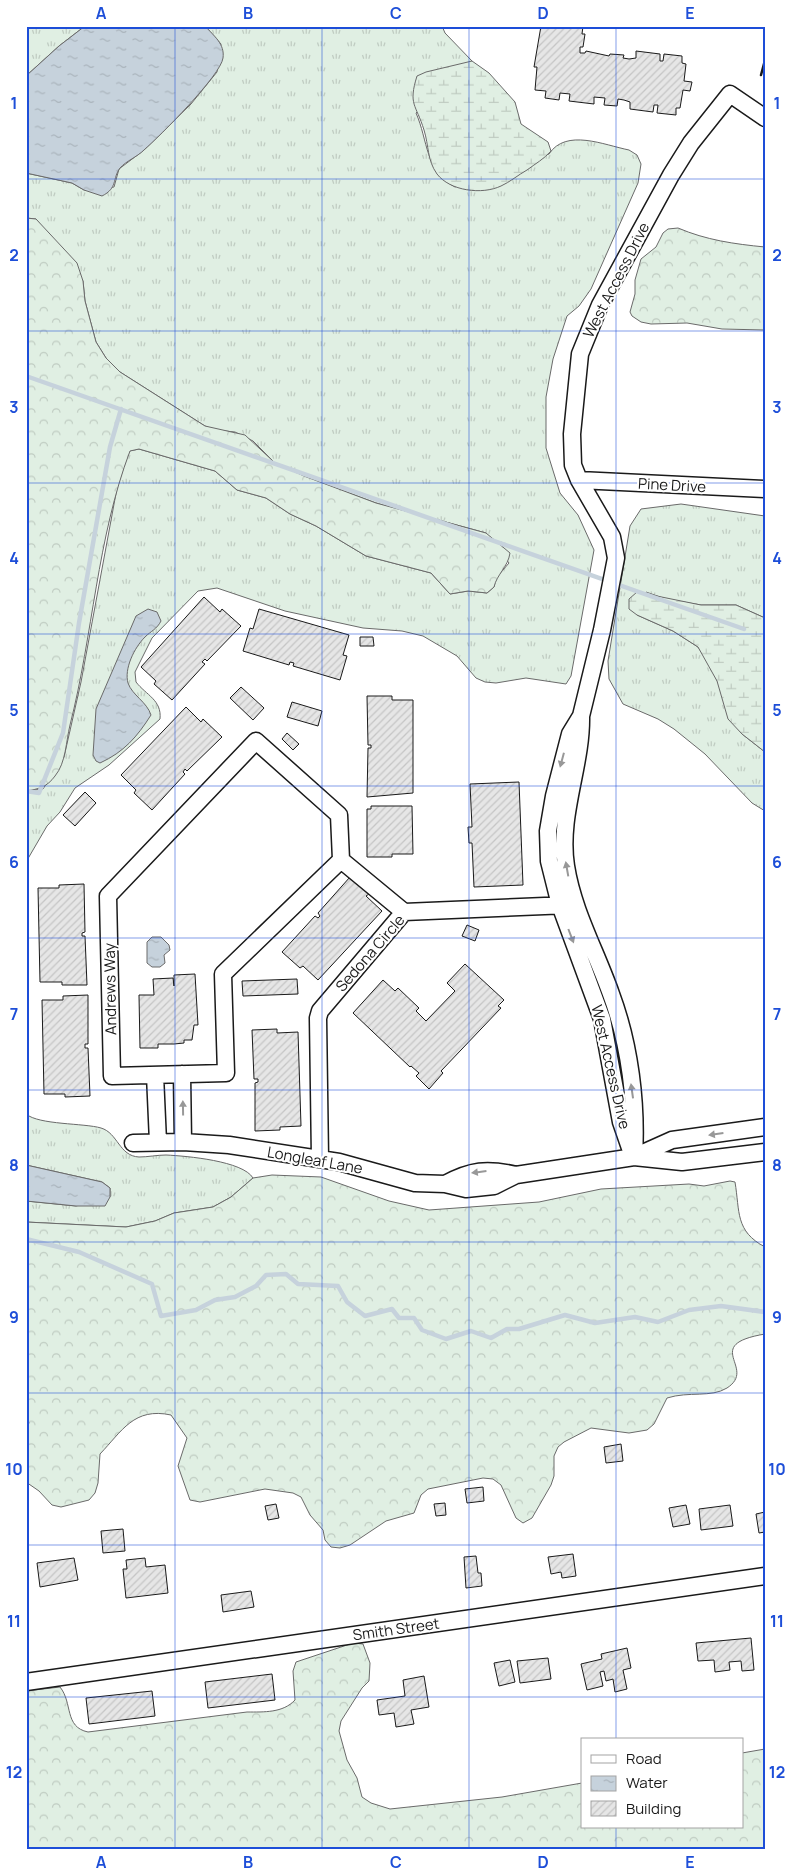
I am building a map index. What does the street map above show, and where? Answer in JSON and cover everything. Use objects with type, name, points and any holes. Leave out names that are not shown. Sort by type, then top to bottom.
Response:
[{"type":"street","name":"West Access Drive","points":[[634,1157],[620,1122],[602,1019],[568,905],[564,833],[582,736],[582,716],[616,567],[616,552],[612,537],[579,480],[572,453],[574,393],[580,354],[591,323],[681,157],[730,94],[765,118]]},
{"type":"street","name":"Pine Drive","points":[[579,480],[765,489]]},
{"type":"street","name":"Andrews Way","points":[[256,741],[339,815],[340,860],[223,974],[226,1072],[182,1074],[112,1076],[108,896],[256,741]]},
{"type":"street","points":[[340,860],[404,912]]},
{"type":"street","name":"Sedona Circle","points":[[320,1159],[318,1018],[320,1011],[404,912],[568,905]]},
{"type":"street","points":[[182,1074],[183,1142]]},
{"type":"street","points":[[155,1075],[158,1142]]},
{"type":"street","points":[[762,1128],[764,1152],[682,1162],[634,1157],[672,1140],[762,1128]]},
{"type":"street","name":"Longleaf Lane","points":[[133,1143],[183,1142],[229,1145],[366,1168],[415,1183],[445,1184],[464,1174],[494,1170],[516,1175],[634,1157]]},
{"type":"street","name":"Smith Street","points":[[26,1682],[765,1576]]},
{"type":"green space","points":[[26,26],[85,26],[59,46],[26,76]]},
{"type":"green space","points":[[205,26],[442,26],[445,33],[472,61],[416,113],[433,164],[445,181],[455,187],[549,154],[556,146],[575,140],[597,142],[629,150],[637,155],[641,164],[638,183],[591,289],[579,306],[567,316],[553,359],[546,397],[546,448],[560,493],[578,515],[594,550],[571,676],[566,684],[526,678],[496,683],[485,682],[476,678],[457,656],[423,636],[402,631],[363,628],[285,611],[217,588],[198,591],[152,638],[135,672],[136,682],[156,702],[160,712],[160,719],[109,765],[75,788],[60,812],[47,826],[26,862],[26,791],[43,789],[64,757],[81,682],[117,488],[129,451],[139,449],[215,471],[237,490],[266,498],[290,514],[316,526],[366,556],[431,573],[450,594],[468,591],[487,593],[494,587],[496,578],[509,563],[486,533],[376,503],[304,476],[275,463],[253,441],[235,432],[215,430],[205,426],[120,372],[106,358],[96,342],[85,301],[83,281],[36,219],[26,218],[26,173],[72,183],[84,190],[114,187],[119,169],[144,150],[191,104],[217,72],[221,44]]},
{"type":"green space","points":[[472,61],[489,73],[515,102],[521,124],[548,142],[551,151],[508,183],[493,189],[476,191],[458,188],[443,180],[437,174],[431,163],[424,130],[413,99],[417,76]]},
{"type":"green space","points":[[26,218],[36,219],[77,263],[83,281],[85,301],[96,342],[106,358],[120,372],[205,426],[245,435],[275,463],[304,476],[376,503],[486,533],[510,553],[494,587],[487,593],[468,591],[450,594],[431,573],[366,556],[316,526],[290,514],[266,498],[237,490],[215,471],[139,449],[130,451],[110,518],[64,758],[59,771],[49,783],[26,791]]},
{"type":"green space","points":[[678,228],[720,241],[765,247],[765,330],[722,329],[687,323],[651,324],[641,322],[632,316],[630,312],[635,294],[635,280],[641,259],[656,247],[663,233],[668,229]]},
{"type":"green space","points":[[681,504],[765,516],[765,618],[736,605],[701,605],[666,599],[646,592],[637,615],[673,631],[698,647],[709,663],[742,734],[765,752],[765,811],[752,803],[705,754],[674,729],[658,719],[623,704],[609,679],[608,661],[630,526],[641,509]]},
{"type":"green space","points":[[637,592],[701,605],[736,605],[765,618],[765,752],[742,734],[728,719],[717,681],[698,647],[673,631],[637,615],[629,609],[629,599]]},
{"type":"green space","points":[[26,1114],[32,1118],[51,1122],[101,1128],[111,1134],[123,1149],[132,1156],[166,1155],[214,1160],[238,1167],[253,1178],[231,1197],[213,1207],[174,1213],[155,1221],[126,1227],[26,1222],[26,1201],[76,1206],[110,1197],[110,1188],[102,1182],[26,1165]]},
{"type":"green space","points":[[272,1175],[321,1177],[389,1201],[429,1210],[539,1202],[601,1189],[689,1184],[704,1186],[730,1181],[735,1182],[739,1212],[744,1227],[755,1241],[765,1247],[765,1334],[736,1344],[733,1358],[737,1373],[735,1380],[727,1388],[714,1393],[667,1398],[654,1424],[647,1430],[629,1433],[591,1428],[564,1442],[558,1447],[554,1456],[554,1476],[551,1485],[532,1518],[523,1523],[516,1518],[501,1485],[493,1479],[483,1478],[428,1489],[421,1495],[414,1513],[386,1521],[350,1545],[340,1548],[331,1547],[325,1540],[323,1530],[310,1515],[301,1497],[293,1493],[265,1489],[200,1502],[190,1500],[178,1466],[187,1438],[171,1415],[158,1413],[147,1414],[130,1423],[122,1429],[100,1454],[98,1483],[95,1493],[89,1500],[61,1507],[52,1505],[39,1491],[26,1482],[26,1428],[29,1423],[26,1414],[26,1222],[126,1227],[155,1221],[174,1213],[213,1207],[231,1197],[253,1178]]},
{"type":"green space","points":[[353,1643],[363,1644],[370,1663],[369,1681],[362,1688],[341,1721],[339,1731],[347,1760],[357,1778],[362,1797],[371,1803],[390,1809],[502,1797],[581,1783],[581,1828],[744,1828],[744,1753],[765,1749],[765,1850],[26,1850],[26,1691],[60,1687],[64,1693],[75,1725],[88,1732],[247,1712],[279,1710],[295,1700],[293,1671],[296,1662]]},
{"type":"water","points":[[85,26],[205,26],[218,40],[223,53],[220,66],[201,91],[152,143],[120,168],[113,187],[102,196],[84,190],[72,183],[26,173],[26,76],[59,46]]},
{"type":"water","points":[[148,609],[157,612],[161,621],[137,647],[127,671],[127,677],[130,687],[151,715],[123,749],[100,763],[96,761],[93,755],[96,709],[136,616]]},
{"type":"water","points":[[152,937],[161,937],[169,945],[170,950],[164,955],[165,963],[160,967],[152,967],[147,963],[147,942]]},
{"type":"water","points":[[26,1165],[102,1182],[110,1188],[110,1197],[105,1206],[76,1206],[26,1201]]},
{"type":"building","points":[[541,26],[583,26],[582,34],[585,34],[583,47],[580,47],[580,53],[585,53],[586,51],[609,56],[610,54],[624,55],[623,58],[629,59],[636,58],[636,51],[660,54],[660,61],[663,61],[664,54],[682,56],[682,63],[686,64],[684,81],[692,82],[690,91],[683,90],[680,108],[676,108],[676,115],[657,113],[658,105],[654,105],[653,112],[630,109],[630,102],[618,99],[617,106],[604,105],[605,98],[594,97],[594,104],[569,101],[570,94],[560,93],[559,100],[545,98],[546,91],[535,90],[537,67],[534,67]]},
{"type":"building","points":[[204,597],[220,612],[222,609],[241,626],[207,661],[205,659],[202,662],[205,664],[172,700],[154,684],[156,681],[141,667]]},
{"type":"building","points":[[259,609],[349,635],[343,655],[347,656],[340,680],[293,666],[294,663],[290,662],[289,665],[243,651],[250,628],[253,629]]},
{"type":"building","points":[[360,637],[373,637],[374,646],[360,646]]},
{"type":"building","points":[[241,687],[264,708],[253,720],[230,698]]},
{"type":"building","points":[[367,696],[392,696],[392,700],[413,700],[413,793],[367,797],[368,748],[371,748],[371,745],[368,745]]},
{"type":"building","points":[[292,702],[322,711],[318,726],[287,717]]},
{"type":"building","points":[[186,707],[201,722],[203,719],[222,737],[187,771],[185,769],[183,772],[185,774],[152,810],[134,793],[136,790],[121,775]]},
{"type":"building","points":[[287,733],[299,744],[293,750],[282,739]]},
{"type":"building","points":[[519,782],[523,885],[474,887],[472,843],[469,843],[468,827],[472,827],[470,784]]},
{"type":"building","points":[[85,792],[96,803],[75,826],[63,815]]},
{"type":"building","points":[[371,806],[412,806],[413,854],[392,854],[392,857],[367,857],[367,809],[371,809]]},
{"type":"building","points":[[350,877],[369,894],[366,896],[382,911],[318,980],[303,966],[300,968],[282,952],[315,916],[318,918],[320,916],[318,913]]},
{"type":"building","points":[[84,884],[85,932],[82,933],[82,936],[85,936],[87,985],[62,985],[62,982],[40,982],[38,888],[59,888],[59,885]]},
{"type":"building","points":[[467,925],[479,930],[475,941],[462,936]]},
{"type":"building","points":[[465,964],[504,1000],[498,1006],[501,1008],[441,1071],[443,1073],[429,1089],[416,1076],[419,1073],[410,1067],[353,1013],[383,980],[395,991],[398,988],[419,1008],[416,1011],[426,1021],[455,991],[447,983]]},
{"type":"building","points":[[195,974],[198,1025],[194,1025],[192,1040],[184,1040],[184,1043],[158,1044],[158,1048],[140,1048],[139,995],[154,995],[153,979],[173,978],[174,986],[174,975]]},
{"type":"building","points":[[297,979],[298,994],[243,996],[242,981]]},
{"type":"building","points":[[88,995],[88,1044],[85,1044],[85,1048],[88,1048],[90,1096],[65,1097],[65,1094],[44,1094],[42,1000],[63,1000],[63,996]]},
{"type":"building","points":[[277,1029],[277,1033],[298,1032],[301,1126],[280,1127],[280,1130],[255,1131],[255,1083],[258,1082],[258,1079],[254,1079],[252,1030]]},
{"type":"building","points":[[621,1444],[623,1461],[606,1463],[604,1447]]},
{"type":"building","points":[[483,1487],[484,1501],[467,1503],[465,1489]]},
{"type":"building","points":[[445,1503],[446,1515],[436,1516],[434,1504]]},
{"type":"building","points":[[276,1504],[279,1518],[268,1520],[265,1506]]},
{"type":"building","points":[[686,1505],[690,1524],[673,1527],[669,1508]]},
{"type":"building","points":[[730,1505],[733,1526],[701,1530],[699,1509]]},
{"type":"building","points":[[765,1512],[765,1532],[759,1533],[756,1514]]},
{"type":"building","points":[[123,1529],[125,1551],[103,1553],[101,1531]]},
{"type":"building","points":[[573,1554],[576,1576],[562,1578],[561,1572],[551,1574],[548,1557]]},
{"type":"building","points":[[476,1556],[478,1573],[481,1573],[482,1586],[466,1588],[464,1557]]},
{"type":"building","points":[[74,1558],[78,1580],[40,1587],[37,1563]]},
{"type":"building","points":[[145,1558],[146,1567],[165,1565],[168,1593],[126,1598],[123,1569],[127,1569],[126,1560]]},
{"type":"building","points":[[251,1591],[254,1607],[223,1612],[221,1595]]},
{"type":"building","points":[[751,1638],[754,1670],[742,1671],[741,1661],[729,1662],[730,1670],[715,1672],[714,1660],[698,1661],[696,1643]]},
{"type":"building","points":[[627,1648],[631,1668],[623,1670],[627,1689],[615,1692],[613,1679],[606,1681],[604,1671],[600,1672],[603,1686],[587,1690],[581,1664],[602,1659],[601,1654]]},
{"type":"building","points":[[548,1658],[551,1679],[520,1683],[517,1661]]},
{"type":"building","points":[[510,1660],[515,1682],[499,1686],[494,1663]]},
{"type":"building","points":[[272,1674],[275,1700],[208,1708],[205,1682]]},
{"type":"building","points":[[424,1676],[429,1707],[411,1710],[414,1724],[396,1727],[394,1713],[379,1715],[377,1700],[405,1696],[403,1680]]},
{"type":"building","points":[[152,1691],[155,1716],[89,1724],[86,1698]]},
{"type":"waterway","points":[[26,376],[744,629]]},
{"type":"waterway","points":[[26,791],[39,793],[63,733],[79,623],[110,447],[121,409]]},
{"type":"waterway","points":[[26,1239],[79,1252],[152,1284],[161,1316],[196,1310],[215,1300],[235,1297],[256,1286],[266,1275],[286,1274],[298,1284],[338,1286],[347,1302],[365,1316],[392,1309],[399,1318],[414,1318],[422,1330],[446,1339],[471,1331],[491,1338],[507,1329],[519,1329],[565,1315],[595,1323],[635,1317],[658,1322],[689,1310],[721,1306],[765,1312]]},
{"type":"wall","points":[[761,75],[765,60]]}]
